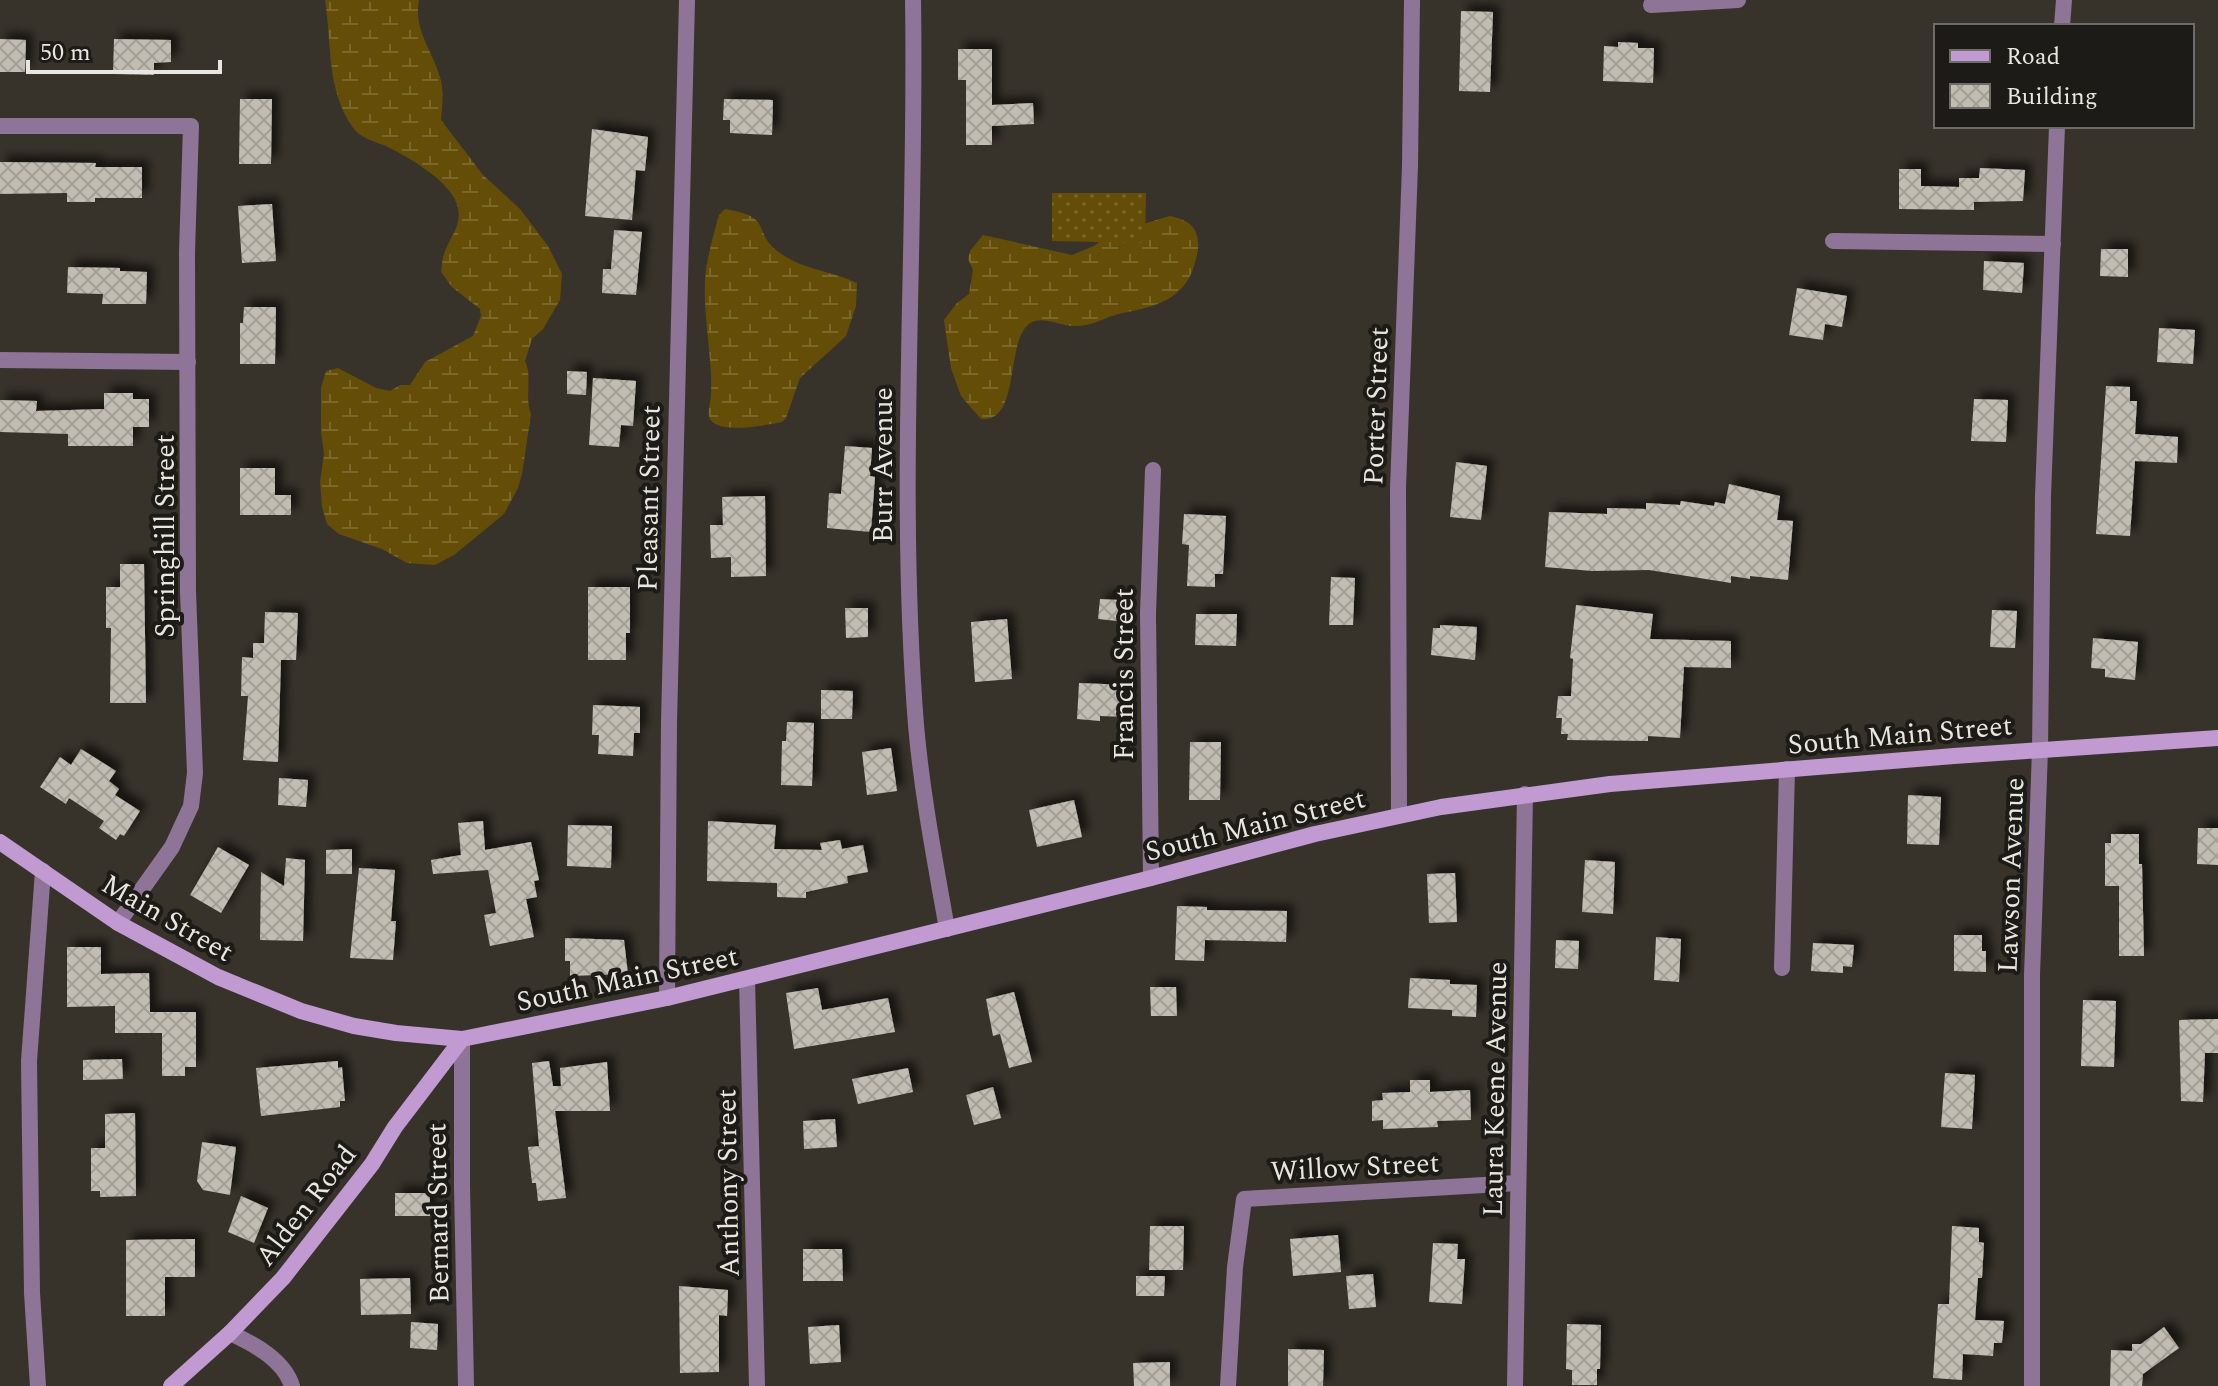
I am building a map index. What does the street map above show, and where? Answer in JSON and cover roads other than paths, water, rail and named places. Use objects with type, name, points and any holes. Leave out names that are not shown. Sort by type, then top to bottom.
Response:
[{"type":"main road","name":"South Main Street","points":[[321,1017],[364,1028],[462,1039],[747,979],[1315,834],[1399,815],[1525,794],[1787,769],[2218,738]]},
{"type":"main road","name":"Main Street","points":[[0,842],[118,923],[167,952],[270,999],[321,1017]]},
{"type":"main road","name":"Alden Road","points":[[171,1386],[230,1333],[283,1278],[462,1039]]},
{"type":"street","name":"Pleasant Street","points":[[667,998],[669,738],[687,0]]},
{"type":"street","name":"Burr Avenue","points":[[913,0],[909,591],[919,759],[947,929]]},
{"type":"street","name":"Porter Street","points":[[1399,815],[1398,475],[1412,0]]},
{"type":"street","points":[[1651,5],[1738,0]]},
{"type":"street","points":[[2062,24],[2064,0]]},
{"type":"street","name":"Springhill Street","points":[[0,126],[191,126],[187,252],[188,592],[195,773],[191,806],[172,847],[118,923]]},
{"type":"street","name":"Lawson Avenue","points":[[2032,1386],[2032,975],[2040,749],[2042,510],[2057,128]]},
{"type":"street","points":[[1833,241],[2053,244]]},
{"type":"street","points":[[0,360],[188,362]]},
{"type":"street","name":"Francis Street","points":[[1151,878],[1148,614],[1153,470]]},
{"type":"street","points":[[1782,968],[1787,769]]},
{"type":"street","name":"Laura Keene Avenue","points":[[1515,1386],[1525,794]]},
{"type":"street","points":[[38,1386],[32,1293],[29,1061],[43,871]]},
{"type":"street","name":"Anthony Street","points":[[747,979],[757,1386]]},
{"type":"street","name":"Bernard Street","points":[[462,1039],[466,1386]]},
{"type":"street","name":"Willow Street","points":[[1228,1386],[1235,1267],[1244,1200],[1518,1183]]},
{"type":"street","points":[[230,1333],[287,1370],[292,1386]]}]
